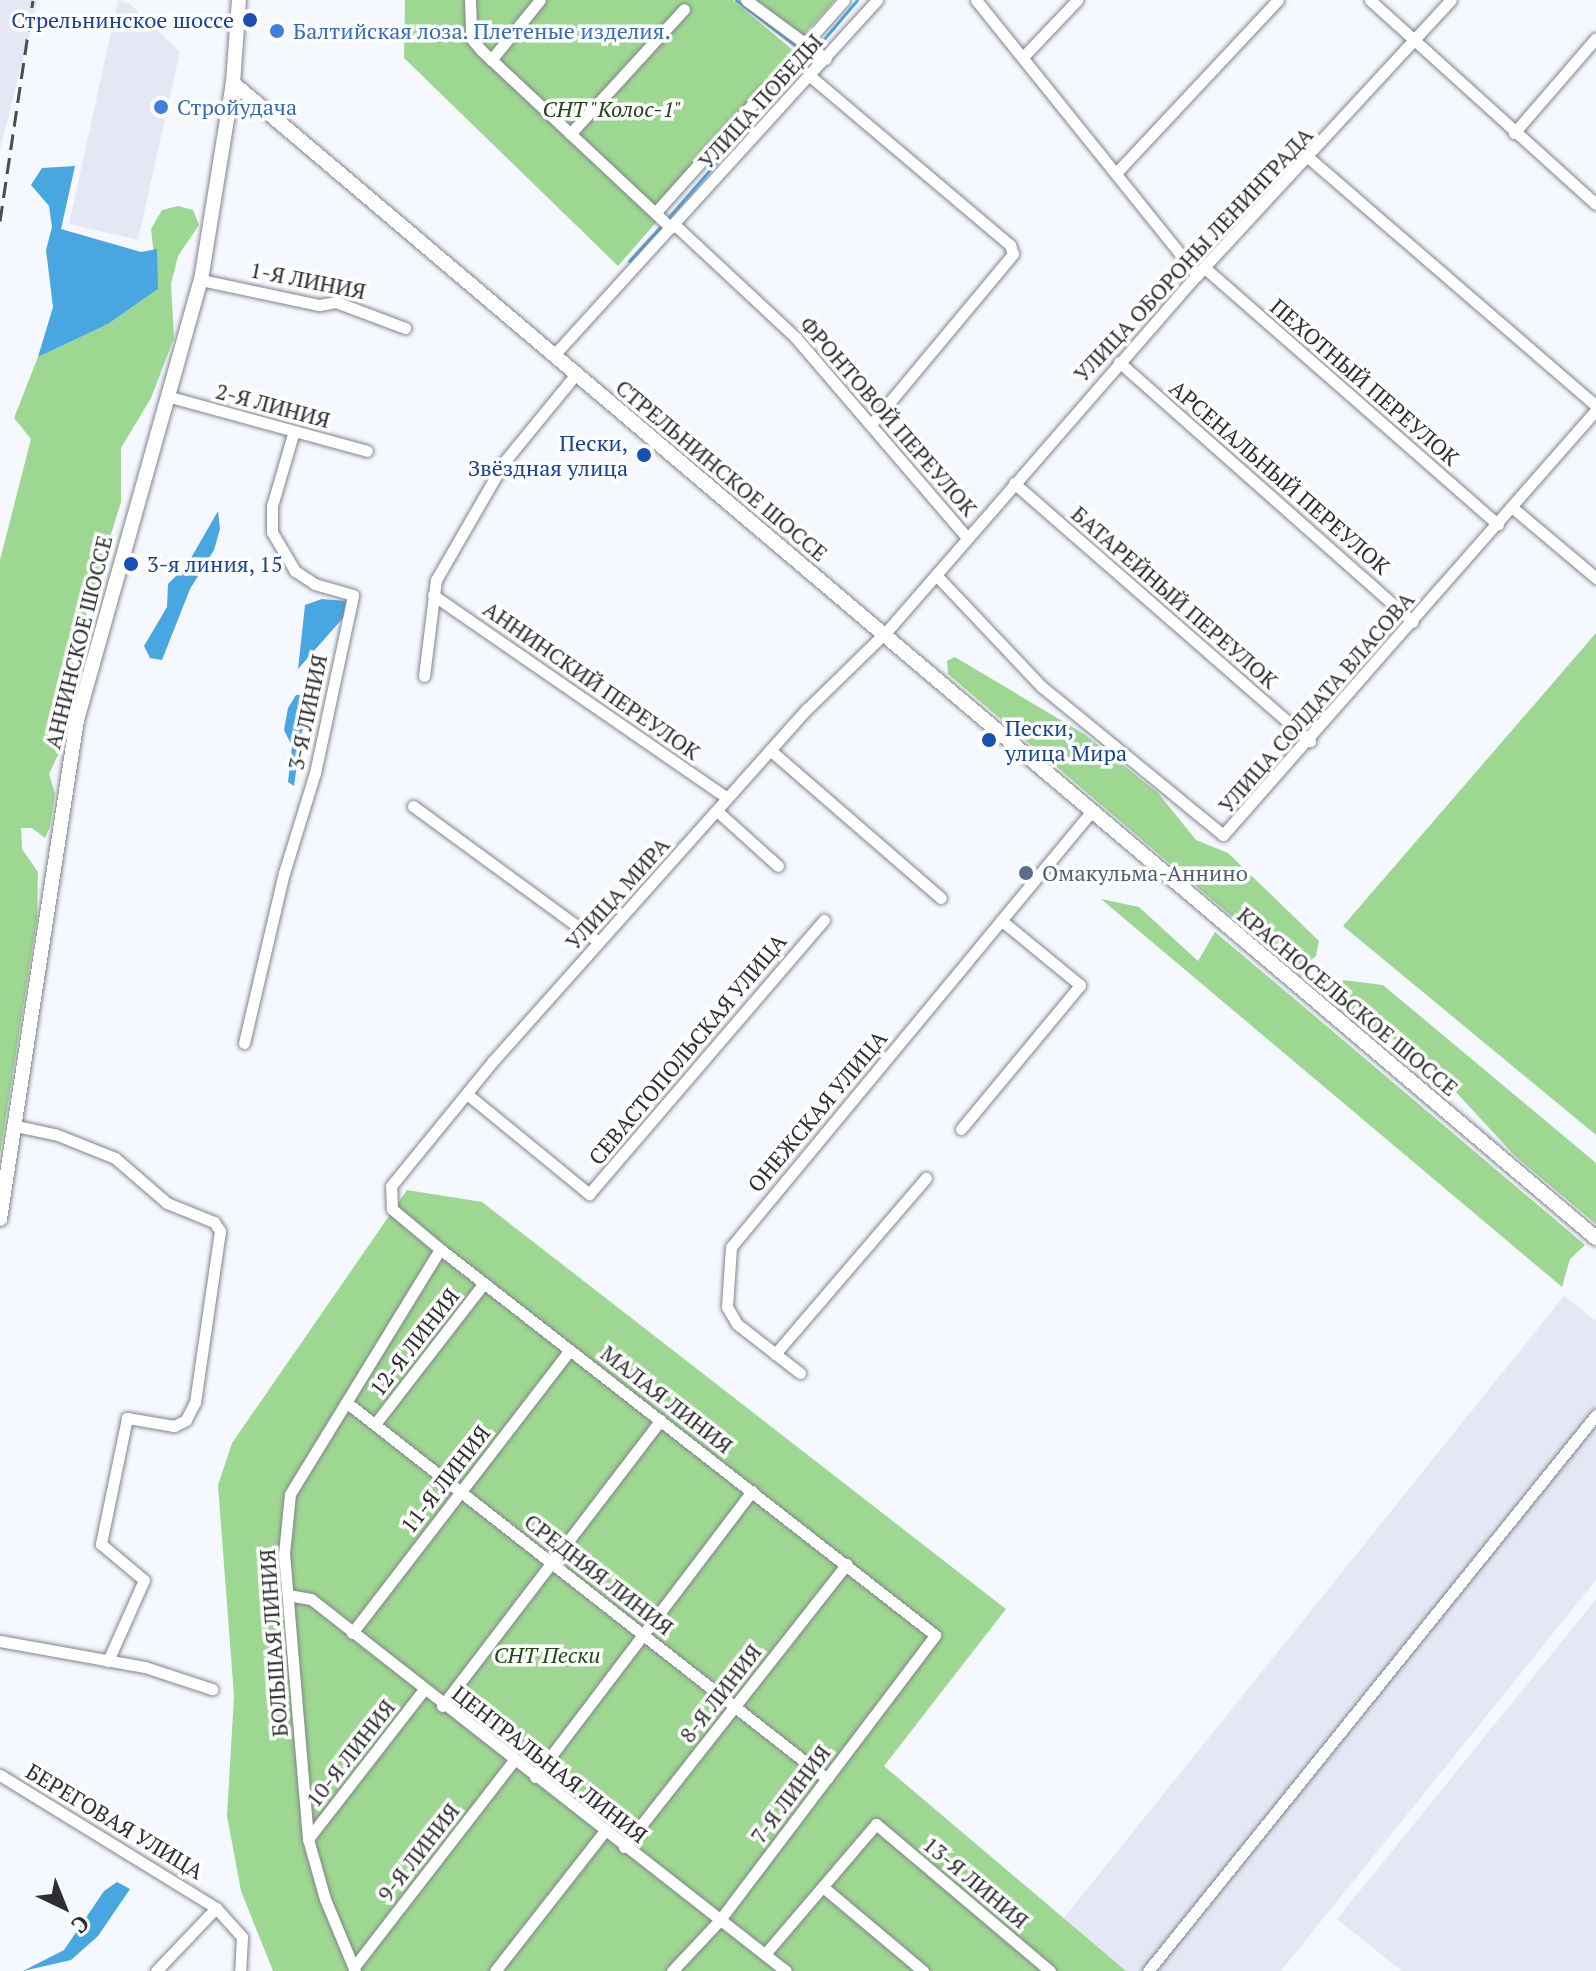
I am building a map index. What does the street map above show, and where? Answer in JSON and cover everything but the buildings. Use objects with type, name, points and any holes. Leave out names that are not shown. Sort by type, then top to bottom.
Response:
[{"type":"main road","name":"АННИНСКОЕ ШОССЕ","points":[[0,1219],[77,720],[201,280],[233,83],[239,0]]},
{"type":"main road","name":"СТРЕЛЬНИНСКОЕ ШОССЕ","points":[[233,83],[886,639]]},
{"type":"main road","name":"КРАСНОСЕЛЬСКОЕ ШОССЕ","points":[[886,639],[1596,1238]]},
{"type":"street","name":"ФРОНТОВОЙ ПЕРЕУЛОК","points":[[470,0],[471,38],[491,60],[655,213],[796,338],[873,422],[966,536]]},
{"type":"street","points":[[491,60],[540,0]]},
{"type":"street","points":[[746,0],[826,59]]},
{"type":"street","points":[[805,44],[844,0]]},
{"type":"street","name":"УЛИЦА ПОБЕДЫ","points":[[554,355],[877,0]]},
{"type":"street","name":"ПЕХОТНЫЙ ПЕРЕУЛОК","points":[[976,0],[1116,173],[1202,272],[1498,525]]},
{"type":"street","points":[[1023,57],[1077,0]]},
{"type":"street","points":[[1116,173],[1278,0]]},
{"type":"street","points":[[1370,0],[1414,45],[1596,204]]},
{"type":"street","name":"УЛИЦА ОБОРОНЫ ЛЕНИНГРАДА","points":[[937,576],[966,536],[1119,362],[1414,45],[1451,0]]},
{"type":"street","points":[[570,134],[684,9]]},
{"type":"street","points":[[1514,133],[1596,38]]},
{"type":"street","points":[[810,76],[1010,245],[1013,254],[873,422]]},
{"type":"street","points":[[655,213],[765,90]]},
{"type":"street","points":[[1309,158],[1596,408]]},
{"type":"street","name":"1-Я ЛИНИЯ","points":[[201,280],[319,305],[336,302],[405,328]]},
{"type":"street","name":"АРСЕНАЛЬНЫЙ ПЕРЕУЛОК","points":[[1119,362],[1413,622]]},
{"type":"street","points":[[424,676],[436,580],[504,462],[576,374]]},
{"type":"street","name":"2-Я ЛИНИЯ","points":[[170,397],[367,451]]},
{"type":"street","name":"УЛИЦА СОЛДАТА ВЛАСОВА","points":[[937,576],[1041,686],[1212,831],[1223,835],[1235,826],[1310,741],[1596,408]]},
{"type":"street","name":"3-Я ЛИНИЯ","points":[[244,1043],[315,773],[353,595],[315,584],[295,571],[272,532],[272,506],[294,431]]},
{"type":"street","name":"БАТАРЕЙНЫЙ ПЕРЕУЛОК","points":[[1014,483],[1310,741]]},
{"type":"street","points":[[1513,508],[1596,578]]},
{"type":"street","name":"УЛИЦА МИРА","points":[[391,1186],[467,1094],[727,798],[770,750],[886,639],[937,576]]},
{"type":"street","name":"АННИНСКИЙ ПЕРЕУЛОК","points":[[433,595],[727,798]]},
{"type":"street","points":[[770,750],[941,898]]},
{"type":"street","points":[[413,806],[599,942]]},
{"type":"street","points":[[717,811],[778,866]]},
{"type":"street","name":"ОНЕЖСКАЯ УЛИЦА","points":[[800,1373],[737,1324],[727,1307],[725,1273],[731,1247],[1091,812]]},
{"type":"street","name":"СЕВАСТОПОЛЬСКАЯ УЛИЦА","points":[[467,1094],[589,1194],[824,920]]},
{"type":"street","points":[[961,1129],[1080,985],[1001,920]]},
{"type":"street","points":[[16,1126],[55,1134],[115,1158],[167,1203],[214,1222],[220,1231],[195,1402],[186,1420],[174,1426],[127,1418],[101,1544],[144,1580],[108,1661]]},
{"type":"street","points":[[775,1354],[926,1178]]},
{"type":"street","name":"МАЛАЯ ЛИНИЯ","points":[[391,1186],[392,1209],[440,1249],[935,1635]]},
{"type":"street","name":"БОЛЬШАЯ ЛИНИЯ","points":[[355,1969],[325,1899],[308,1839],[284,1554],[290,1494],[440,1249]]},
{"type":"street","name":"12-Я ЛИНИЯ","points":[[375,1424],[484,1283]]},
{"type":"street","name":"11-Я ЛИНИЯ","points":[[352,1633],[570,1350]]},
{"type":"street","name":"СРЕДНЯЯ ЛИНИЯ","points":[[346,1402],[827,1779]]},
{"type":"street","points":[[1148,1971],[1596,1415]]},
{"type":"street","points":[[442,1706],[661,1420]]},
{"type":"street","points":[[535,1777],[752,1491]]},
{"type":"street","name":"8-Я ЛИНИЯ","points":[[624,1847],[847,1564]]},
{"type":"street","name":"ЦЕНТРАЛЬНАЯ ЛИНИЯ","points":[[288,1595],[311,1599],[442,1706],[719,1921],[731,1925],[786,1971]]},
{"type":"street","name":"7-Я ЛИНИЯ","points":[[672,1971],[719,1921],[935,1635]]},
{"type":"street","points":[[0,1641],[108,1661],[212,1689]]},
{"type":"street","name":"10-Я ЛИНИЯ","points":[[308,1839],[423,1691]]},
{"type":"street","name":"9-Я ЛИНИЯ","points":[[355,1969],[513,1761]]},
{"type":"street","name":"БЕРЕГОВАЯ УЛИЦА","points":[[0,1775],[216,1908],[156,1971]]},
{"type":"street","name":"13-Я ЛИНИЯ","points":[[823,1887],[876,1824],[1050,1971]]},
{"type":"street","points":[[495,1971],[604,1832]]},
{"type":"street","points":[[765,1954],[823,1887],[923,1971]]},
{"type":"street","points":[[216,1908],[242,1937],[240,1971]]},
{"type":"shaded area","points":[[0,0],[38,0],[0,149]]},
{"type":"shaded area","points":[[118,0],[130,4],[180,52],[138,240],[69,224]]},
{"type":"shaded area","points":[[1564,1296],[1596,1321],[1596,1580],[1281,1971],[1126,1971],[1063,1919]]},
{"type":"shaded area","points":[[1596,1599],[1596,1971],[1402,1971],[1337,1919]]},
{"type":"green space","name":"СНТ \"Колос-1\"","points":[[405,0],[733,0],[801,57],[618,266],[404,58]]},
{"type":"green space","points":[[755,0],[835,0],[802,36]]},
{"type":"green space","points":[[178,206],[193,210],[199,225],[178,256],[171,284],[174,338],[151,398],[121,448],[121,502],[76,647],[58,755],[49,774],[55,794],[50,827],[45,838],[32,828],[21,828],[22,849],[38,872],[37,918],[0,1154],[0,560],[31,439],[14,418],[38,357],[108,324],[158,289],[151,229],[162,210]]},
{"type":"green space","points":[[1596,633],[1596,1135],[1343,926]]},
{"type":"green space","points":[[955,657],[1084,734],[1158,793],[1196,840],[1228,853],[1319,941],[1316,956],[1302,968],[1277,955],[948,674],[947,661]]},
{"type":"green space","points":[[1101,899],[1139,907],[1198,961],[1215,932],[1297,1001],[1585,1245],[1570,1259],[1562,1287]]},
{"type":"green space","points":[[1343,980],[1383,985],[1596,1163],[1596,1224],[1514,1155],[1431,1065],[1390,1037],[1353,1023],[1342,1005]]},
{"type":"green space","name":"СНТ Пески","points":[[407,1190],[482,1202],[1006,1609],[884,1766],[1126,1971],[273,1971],[241,1891],[227,1816],[234,1696],[218,1485],[232,1443]]},
{"type":"water","points":[[75,166],[61,229],[141,252],[157,249],[158,289],[108,324],[38,357],[53,307],[46,250],[52,227],[49,206],[31,185],[42,168]]},
{"type":"water","points":[[218,511],[220,529],[214,550],[190,589],[162,660],[150,658],[144,646],[167,607],[168,584],[187,565]]},
{"type":"water","points":[[322,599],[346,601],[343,618],[298,669],[305,605]]},
{"type":"water","points":[[313,694],[301,735],[294,786],[288,782],[292,746],[284,730],[288,708],[296,695]]},
{"type":"water","points":[[117,1882],[130,1889],[98,1936],[71,1960],[23,1971],[64,1950],[104,1891]]},
{"type":"waterway","points":[[668,218],[809,56],[736,0]]},
{"type":"waterway","points":[[818,46],[857,0]]},
{"type":"waterway","points":[[629,261],[660,227]]},
{"type":"railway","points":[[0,221],[33,0]]},
{"type":"place","name":"Стрельнинское шоссе","points":[[250,20]]},
{"type":"place","name":"Балтийская лоза. Плетеные изделия.","points":[[277,31]]},
{"type":"place","name":"Стройудача","points":[[161,107]]},
{"type":"place","name":"Пески, Звёздная улица","points":[[644,455]]},
{"type":"place","name":"3-я линия, 15","points":[[131,564]]},
{"type":"place","name":"Пески, улица Мира","points":[[989,740]]},
{"type":"place","name":"Омакульма-Аннино","points":[[1026,873]]}]
